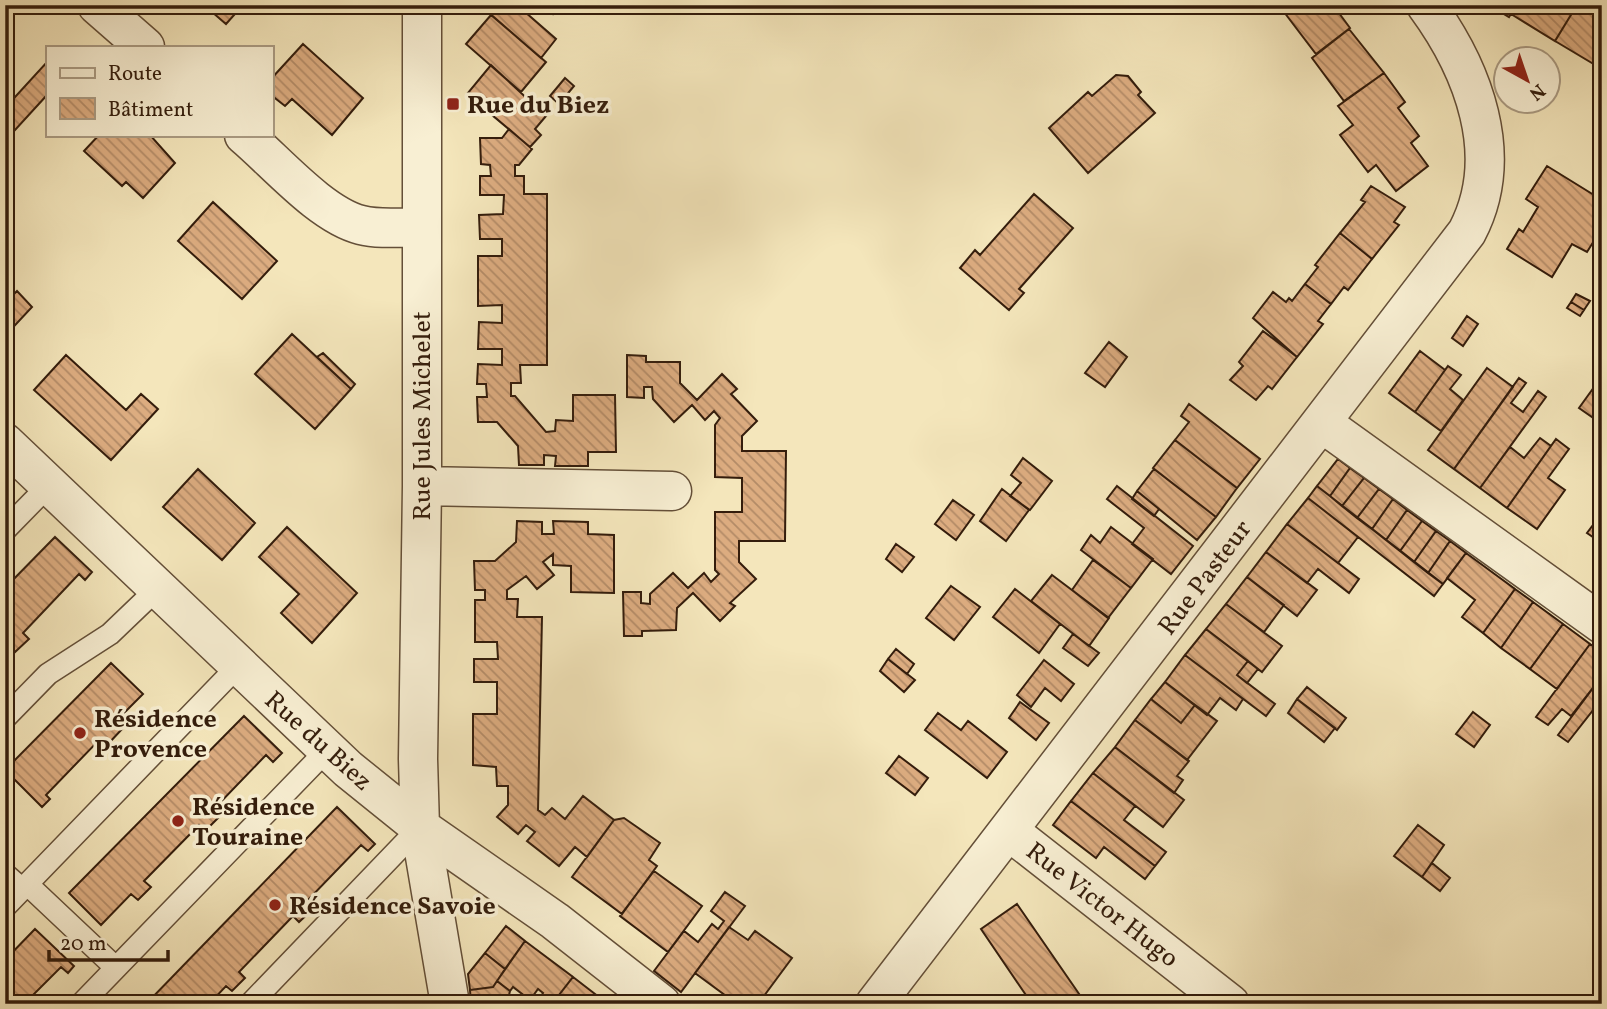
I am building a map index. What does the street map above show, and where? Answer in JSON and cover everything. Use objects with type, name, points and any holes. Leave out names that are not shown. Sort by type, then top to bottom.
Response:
[{"type":"street","points":[[97,5],[144,46]]},
{"type":"street","name":"Rue Pasteur","points":[[875,1004],[1458,248],[1480,201],[1486,166],[1477,107],[1457,52],[1426,5]]},
{"type":"street","name":"Rue Jules Michelet","points":[[417,10],[422,486],[418,759],[420,827],[450,1004]]},
{"type":"street","points":[[245,136],[321,202],[349,221],[378,228],[421,227]]},
{"type":"street","points":[[1322,423],[1602,624]]},
{"type":"street","name":"Rue du Biez","points":[[5,443],[327,750],[420,827],[555,921],[661,1004]]},
{"type":"street","points":[[422,486],[672,491]]},
{"type":"street","name":"Rue Victor Hugo","points":[[1009,831],[1230,1004]]},
{"type":"lane","points":[[5,530],[50,484]]},
{"type":"lane","points":[[5,718],[48,674],[110,634],[157,589]]},
{"type":"lane","points":[[5,907],[238,666]]},
{"type":"lane","points":[[81,1004],[327,750]]},
{"type":"lane","points":[[250,1004],[420,827]]},
{"type":"lane","points":[[5,874],[25,887],[116,967]]},
{"type":"building","points":[[211,5],[243,5],[226,24],[212,12],[215,9]]},
{"type":"building","points":[[480,5],[517,5],[556,39],[541,58]]},
{"type":"building","points":[[542,5],[561,5],[553,14]]},
{"type":"building","points":[[1293,5],[1333,5],[1350,28],[1316,54],[1284,12]]},
{"type":"building","points":[[1489,5],[1516,5],[1509,17]]},
{"type":"building","points":[[1516,5],[1577,5],[1555,41],[1511,14]]},
{"type":"building","points":[[1577,5],[1594,5],[1602,10],[1602,69],[1555,41]]},
{"type":"building","points":[[491,15],[546,62],[521,92],[466,44]]},
{"type":"building","points":[[1349,29],[1384,73],[1344,101],[1312,58]]},
{"type":"building","points":[[303,44],[363,98],[332,135],[292,99],[285,106],[273,97],[273,77]]},
{"type":"building","points":[[46,63],[46,96],[5,141],[5,108]]},
{"type":"building","points":[[491,65],[546,116],[535,129],[541,135],[530,147],[467,94]]},
{"type":"building","points":[[1384,73],[1405,102],[1398,108],[1419,136],[1411,143],[1428,166],[1396,191],[1376,165],[1368,172],[1340,135],[1353,125],[1338,106]]},
{"type":"building","points":[[1116,75],[1128,76],[1141,92],[1138,95],[1155,113],[1088,173],[1049,128],[1088,92],[1092,96]]},
{"type":"building","points":[[565,78],[574,86],[559,104],[550,96]]},
{"type":"building","points":[[509,129],[532,149],[519,165],[515,165],[515,176],[524,176],[524,194],[547,194],[547,365],[520,365],[521,383],[511,383],[511,396],[515,396],[546,432],[555,431],[556,420],[573,421],[573,395],[615,395],[616,452],[588,452],[588,466],[555,466],[556,456],[544,455],[544,465],[519,465],[518,446],[497,422],[478,422],[477,397],[487,397],[486,384],[477,384],[478,364],[502,365],[502,349],[478,349],[479,322],[502,323],[502,305],[478,306],[478,256],[502,256],[502,239],[480,239],[479,215],[503,214],[504,195],[480,195],[480,176],[491,176],[490,165],[481,164],[480,138],[502,138]]},
{"type":"building","points":[[98,136],[151,136],[175,163],[143,198],[126,182],[122,186],[84,151]]},
{"type":"building","points":[[1547,166],[1602,200],[1602,228],[1587,252],[1572,244],[1552,277],[1507,249],[1519,229],[1523,232],[1538,207],[1526,199]]},
{"type":"building","points":[[1371,186],[1405,207],[1394,222],[1399,225],[1372,259],[1340,233],[1365,202],[1361,200]]},
{"type":"building","points":[[1034,194],[1073,228],[1019,289],[1024,293],[1009,310],[960,268],[975,250],[980,255]]},
{"type":"building","points":[[213,202],[277,261],[242,299],[178,241]]},
{"type":"building","points":[[1340,233],[1372,259],[1348,290],[1344,287],[1331,304],[1305,284],[1318,267],[1315,265]]},
{"type":"building","points":[[1305,284],[1331,304],[1318,321],[1323,324],[1297,357],[1253,318],[1273,292],[1286,302],[1289,298],[1292,301]]},
{"type":"building","points":[[17,291],[32,307],[5,336],[5,294],[10,298]]},
{"type":"building","points":[[1576,294],[1590,301],[1584,310],[1571,302]]},
{"type":"building","points":[[1571,302],[1584,310],[1580,316],[1567,308]]},
{"type":"building","points":[[1467,316],[1478,324],[1463,346],[1452,338]]},
{"type":"building","points":[[1263,331],[1297,357],[1272,389],[1268,386],[1256,400],[1230,380],[1243,366],[1239,362]]},
{"type":"building","points":[[292,334],[351,389],[315,429],[255,374]]},
{"type":"building","points":[[1109,342],[1127,357],[1105,387],[1085,373]]},
{"type":"building","points":[[1420,351],[1445,370],[1415,412],[1389,393]]},
{"type":"building","points":[[323,353],[355,384],[351,389],[317,357]]},
{"type":"building","points":[[66,355],[126,410],[141,394],[158,409],[111,460],[34,390]]},
{"type":"building","points":[[627,355],[646,356],[646,362],[680,362],[680,383],[697,400],[722,374],[737,389],[731,394],[757,421],[742,436],[742,451],[786,451],[785,541],[739,541],[739,562],[756,579],[730,603],[735,606],[720,621],[693,593],[677,608],[676,630],[642,631],[642,636],[624,636],[623,592],[641,592],[641,603],[650,604],[650,594],[673,573],[688,588],[704,573],[711,582],[719,574],[715,570],[715,512],[742,512],[742,478],[715,477],[715,425],[720,418],[714,411],[705,420],[692,405],[674,422],[653,399],[652,387],[644,387],[644,398],[627,397]]},
{"type":"building","points":[[1448,366],[1461,375],[1450,389],[1463,400],[1441,431],[1415,412]]},
{"type":"building","points":[[1487,368],[1513,387],[1454,469],[1428,450]]},
{"type":"building","points":[[1602,376],[1602,424],[1579,408]]},
{"type":"building","points":[[1519,378],[1526,383],[1511,403],[1523,412],[1538,391],[1546,397],[1480,488],[1454,469]]},
{"type":"building","points":[[1189,404],[1260,459],[1237,488],[1175,440],[1189,422],[1181,416]]},
{"type":"building","points":[[1540,438],[1551,446],[1507,508],[1480,488],[1510,447],[1524,458]]},
{"type":"building","points":[[1556,439],[1569,449],[1548,478],[1565,490],[1537,529],[1507,508]]},
{"type":"building","points":[[1175,440],[1237,488],[1216,517],[1153,468]]},
{"type":"building","points":[[1023,458],[1052,481],[1030,510],[1010,496],[1021,483],[1011,475]]},
{"type":"building","points":[[1338,459],[1350,468],[1330,496],[1317,486]]},
{"type":"building","points":[[1350,468],[1364,478],[1342,506],[1330,496]]},
{"type":"building","points":[[198,469],[255,523],[222,560],[163,507]]},
{"type":"building","points":[[1154,469],[1216,517],[1197,540],[1137,491]]},
{"type":"building","points":[[1364,478],[1379,489],[1357,518],[1342,506]]},
{"type":"building","points":[[1117,486],[1193,546],[1171,574],[1132,544],[1144,528],[1107,499]]},
{"type":"building","points":[[1317,486],[1443,584],[1434,596],[1308,498]]},
{"type":"building","points":[[1002,489],[1029,510],[1006,541],[980,521]]},
{"type":"building","points":[[1379,489],[1393,499],[1372,529],[1357,518]]},
{"type":"building","points":[[1137,491],[1159,509],[1154,516],[1132,499]]},
{"type":"building","points":[[1308,498],[1358,537],[1338,563],[1287,524]]},
{"type":"building","points":[[1393,499],[1407,510],[1386,540],[1372,529]]},
{"type":"building","points":[[953,500],[974,515],[956,540],[935,524]]},
{"type":"building","points":[[1407,510],[1422,521],[1400,551],[1386,540]]},
{"type":"building","points":[[1602,513],[1602,557],[1594,551],[1600,542],[1587,533]]},
{"type":"building","points":[[517,521],[542,522],[542,534],[554,534],[553,521],[588,522],[588,534],[614,535],[614,593],[571,592],[571,566],[553,565],[553,554],[543,562],[554,575],[537,589],[526,576],[507,590],[507,599],[518,599],[517,617],[542,617],[538,810],[545,815],[552,808],[565,819],[583,796],[614,820],[587,857],[575,847],[559,866],[527,841],[535,832],[526,825],[518,834],[497,817],[508,805],[508,786],[497,786],[496,767],[473,765],[473,714],[497,714],[497,682],[474,682],[474,659],[498,659],[497,642],[475,642],[475,600],[485,600],[485,590],[475,590],[474,561],[495,561],[516,542]]},
{"type":"building","points":[[1422,521],[1436,531],[1414,562],[1400,551]]},
{"type":"building","points":[[1287,524],[1359,579],[1349,593],[1318,569],[1307,583],[1266,552]]},
{"type":"building","points":[[287,527],[357,593],[312,643],[281,613],[299,594],[259,557]]},
{"type":"building","points":[[1111,527],[1153,559],[1131,588],[1081,550],[1091,535],[1100,543]]},
{"type":"building","points":[[1436,531],[1450,541],[1428,573],[1414,562]]},
{"type":"building","points":[[55,537],[92,572],[85,580],[79,574],[23,633],[29,639],[15,652],[9,646],[5,650],[5,588]]},
{"type":"building","points":[[1450,541],[1466,553],[1443,584],[1428,573]]},
{"type":"building","points":[[896,544],[914,557],[902,572],[886,559]]},
{"type":"building","points":[[1266,552],[1317,590],[1297,616],[1247,577]]},
{"type":"building","points":[[1466,553],[1515,589],[1483,633],[1462,617],[1475,600],[1447,578]]},
{"type":"building","points":[[1093,560],[1131,588],[1108,618],[1072,590]]},
{"type":"building","points":[[1052,575],[1109,618],[1089,646],[1031,601]]},
{"type":"building","points":[[1247,577],[1284,605],[1264,632],[1226,604]]},
{"type":"building","points":[[951,586],[980,607],[954,640],[926,618]]},
{"type":"building","points":[[1015,589],[1060,624],[1039,653],[993,617]]},
{"type":"building","points":[[1515,589],[1533,602],[1501,648],[1483,633]]},
{"type":"building","points":[[1533,602],[1563,624],[1530,669],[1501,648]]},
{"type":"building","points":[[1226,604],[1282,646],[1262,672],[1206,629]]},
{"type":"building","points":[[1563,624],[1590,644],[1557,689],[1530,669]]},
{"type":"building","points":[[1206,629],[1248,661],[1237,675],[1275,704],[1266,716],[1185,655]]},
{"type":"building","points":[[1073,634],[1099,653],[1088,666],[1063,648]]},
{"type":"building","points":[[1590,644],[1602,652],[1602,676],[1571,716],[1562,709],[1548,725],[1536,717]]},
{"type":"building","points":[[896,649],[914,664],[907,674],[888,659]]},
{"type":"building","points":[[1185,655],[1243,699],[1236,710],[1220,698],[1207,715],[1165,682]]},
{"type":"building","points":[[888,659],[915,680],[904,692],[880,671]]},
{"type":"building","points":[[1044,660],[1074,684],[1061,701],[1045,688],[1031,707],[1017,695]]},
{"type":"building","points":[[1248,661],[1258,669],[1247,683],[1237,675]]},
{"type":"building","name":"Résidence Provence","points":[[111,663],[143,694],[116,721],[123,728],[108,744],[101,738],[46,795],[50,799],[42,807],[5,770]]},
{"type":"building","points":[[1602,676],[1602,715],[1594,709],[1568,742],[1558,735]]},
{"type":"building","points":[[1165,682],[1195,705],[1181,723],[1151,699]]},
{"type":"building","points":[[1307,687],[1346,718],[1337,730],[1297,699]]},
{"type":"building","points":[[1151,699],[1181,723],[1195,705],[1217,721],[1187,760],[1135,720]]},
{"type":"building","points":[[1297,699],[1335,728],[1324,742],[1288,713]]},
{"type":"building","points":[[1020,702],[1049,723],[1036,740],[1009,718]]},
{"type":"building","points":[[1473,712],[1490,725],[1474,747],[1456,734]]},
{"type":"building","points":[[938,713],[961,730],[968,721],[1007,752],[987,778],[925,730]]},
{"type":"building","name":"Résidence Touraine","points":[[244,716],[282,753],[273,762],[266,755],[212,811],[219,817],[205,831],[199,825],[144,881],[151,887],[138,900],[131,894],[101,925],[69,893]]},
{"type":"building","points":[[1135,720],[1189,761],[1177,776],[1183,780],[1174,793],[1115,747]]},
{"type":"building","points":[[1115,747],[1184,800],[1163,827],[1093,773]]},
{"type":"building","points":[[899,756],[928,778],[915,795],[886,773]]},
{"type":"building","points":[[1093,773],[1135,806],[1124,820],[1166,852],[1155,866],[1071,801]]},
{"type":"building","points":[[1071,801],[1155,866],[1145,879],[1104,847],[1096,858],[1053,825]]},
{"type":"building","name":"Résidence Savoie","points":[[337,807],[375,844],[368,851],[361,845],[306,902],[313,909],[299,922],[293,916],[239,972],[245,978],[232,991],[226,986],[209,1004],[146,1004]]},
{"type":"building","points":[[624,818],[660,843],[649,860],[657,866],[622,914],[572,877],[614,820]]},
{"type":"building","points":[[1418,825],[1444,845],[1422,877],[1394,856]]},
{"type":"building","points":[[1432,863],[1450,878],[1440,891],[1422,877]]},
{"type":"building","points":[[654,871],[702,906],[668,952],[620,916]]},
{"type":"building","points":[[725,892],[745,906],[681,992],[654,971],[684,931],[698,942],[712,924],[718,929],[724,921],[711,911]]},
{"type":"building","points":[[1017,904],[1086,1004],[1032,1004],[981,929]]},
{"type":"building","points":[[506,926],[525,941],[505,969],[485,953]]},
{"type":"building","points":[[729,927],[748,940],[755,931],[792,958],[758,1004],[737,1004],[695,973]]},
{"type":"building","points":[[35,929],[74,966],[68,973],[61,967],[24,1004],[5,1004],[5,960]]},
{"type":"building","points":[[525,941],[573,977],[552,1004],[535,1004],[543,993],[538,989],[530,1000],[513,987],[510,991],[497,981]]},
{"type":"building","points":[[485,953],[505,969],[493,987],[470,990],[468,974]]},
{"type":"building","points":[[573,977],[608,1004],[552,1004]]},
{"type":"building","points":[[497,981],[510,991],[507,1004],[471,1004],[470,990],[493,987]]},
{"type":"place","name":"Rue du Biez","points":[[453,104]]},
{"type":"place","name":"Résidence Provence","points":[[80,733]]},
{"type":"place","name":"Résidence Touraine","points":[[178,821]]},
{"type":"place","name":"Résidence Savoie","points":[[275,905]]}]
